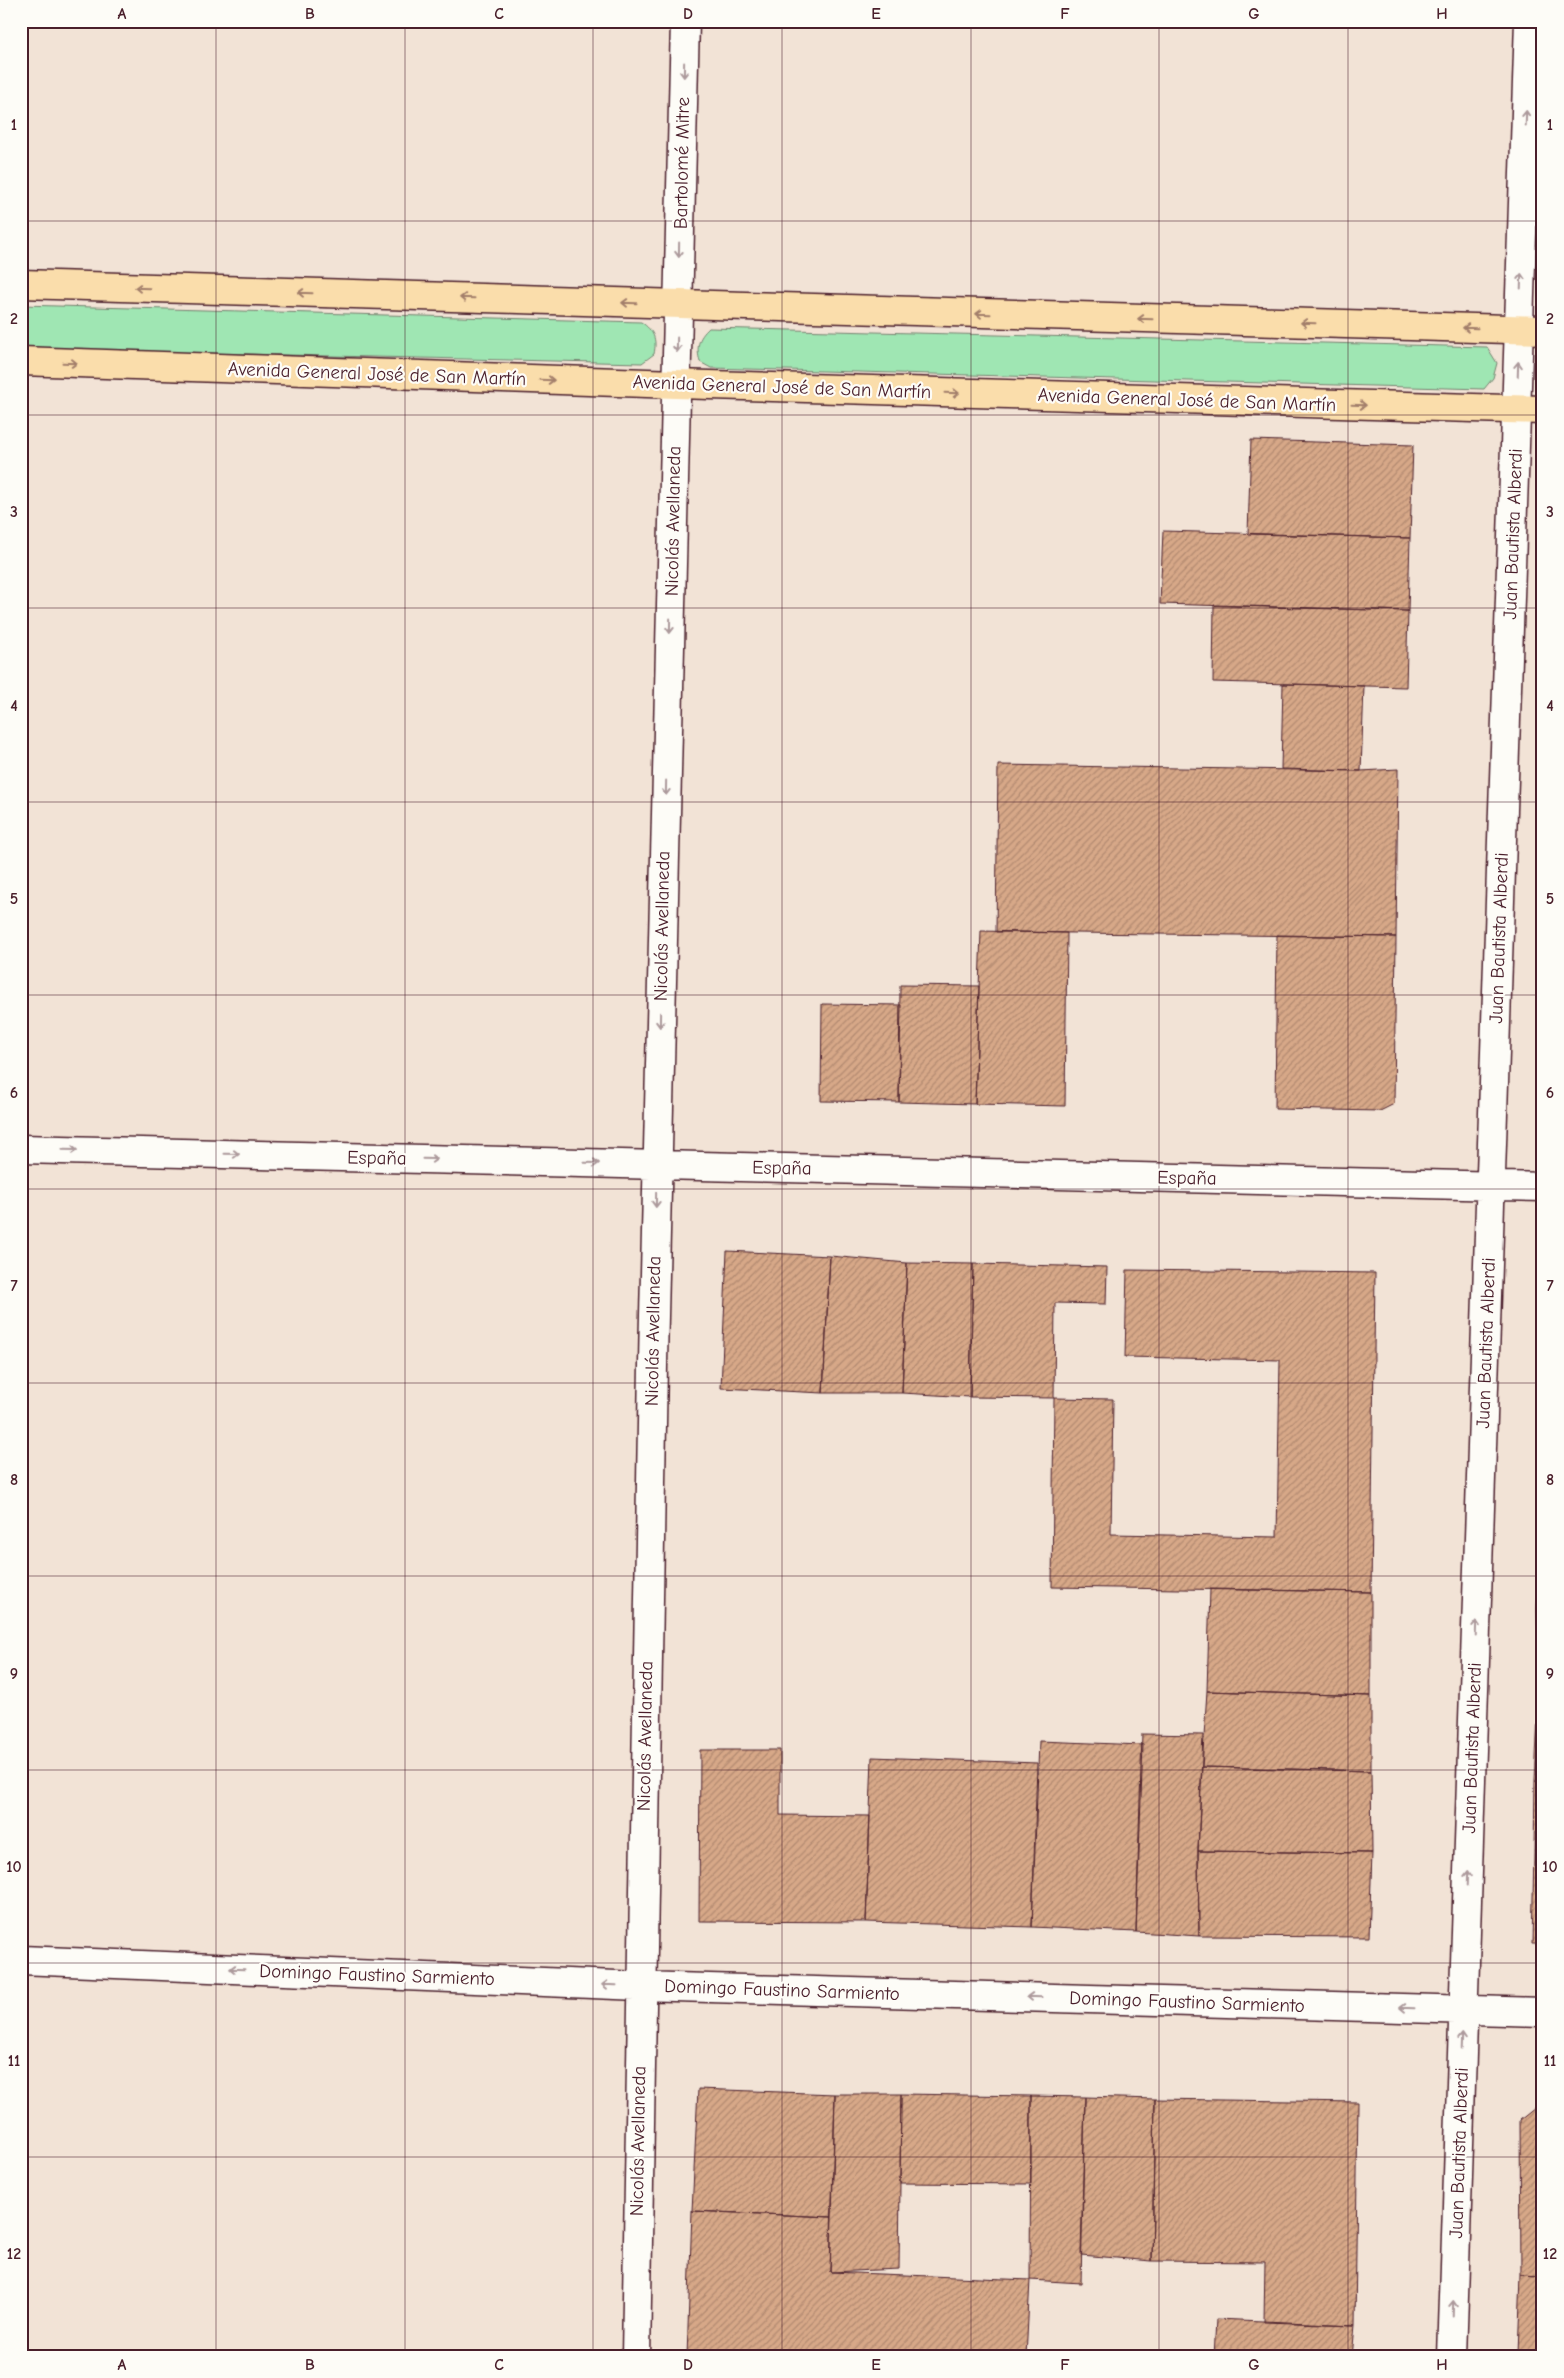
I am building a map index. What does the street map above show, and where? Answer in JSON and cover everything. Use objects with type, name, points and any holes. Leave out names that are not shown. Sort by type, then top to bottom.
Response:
[{"type":"main road","points":[[21,284],[1531,330]]},
{"type":"main road","name":"Avenida General José de San Martín","points":[[21,361],[676,384],[1530,410]]},
{"type":"street","name":"Bartolomé Mitre","points":[[678,305],[685,21]]},
{"type":"street","name":"Juan Bautista Alberdi","points":[[1452,2357],[1491,1185],[1530,410],[1530,21]]},
{"type":"street","name":"Nicolás Avellaneda","points":[[636,2357],[640,1986],[656,1165],[678,305]]},
{"type":"street","name":"España","points":[[21,1149],[1543,1187]]},
{"type":"street","name":"Domingo Faustino Sarmiento","points":[[21,1960],[640,1986],[1543,2012]]},
{"type":"green space","points":[[21,305],[641,322],[652,332],[655,340],[655,349],[654,354],[642,363],[21,349]]},
{"type":"green space","points":[[709,328],[1487,347],[1497,363],[1493,378],[1484,389],[711,368],[700,362],[698,352],[700,339]]},
{"type":"building","points":[[1251,440],[1413,445],[1410,538],[1248,534]]},
{"type":"building","points":[[1163,531],[1410,538],[1408,611],[1160,604]]},
{"type":"building","points":[[1214,605],[1408,611],[1406,687],[1213,682]]},
{"type":"building","points":[[1283,684],[1364,686],[1361,771],[1281,769]]},
{"type":"building","points":[[998,765],[1361,771],[1398,769],[1396,937],[996,932]]},
{"type":"building","points":[[981,931],[1067,933],[1065,1106],[975,1104]]},
{"type":"building","points":[[1277,935],[1396,937],[1394,1104],[1380,1111],[1275,1109]]},
{"type":"building","points":[[900,985],[979,986],[975,1104],[899,1102]]},
{"type":"building","points":[[822,1004],[901,1005],[899,1102],[821,1101]]},
{"type":"building","points":[[727,1251],[830,1256],[823,1393],[721,1388]]},
{"type":"building","points":[[830,1256],[907,1263],[902,1393],[823,1393]]},
{"type":"building","points":[[907,1263],[973,1264],[970,1397],[902,1393]]},
{"type":"building","points":[[973,1264],[1107,1267],[1106,1304],[1055,1303],[1054,1398],[970,1397]]},
{"type":"building","points":[[1127,1270],[1375,1273],[1371,1592],[1052,1587],[1054,1398],[1113,1399],[1111,1534],[1277,1537],[1280,1360],[1125,1357]]},
{"type":"building","points":[[1543,1470],[1543,1609],[1537,1609]]},
{"type":"building","points":[[1210,1589],[1371,1592],[1371,1696],[1207,1691]]},
{"type":"building","points":[[1537,1609],[1543,1609],[1543,1690],[1539,1690]]},
{"type":"building","points":[[1539,1690],[1543,1690],[1543,1782],[1535,1781]]},
{"type":"building","points":[[1207,1691],[1371,1696],[1371,1771],[1202,1767]]},
{"type":"building","points":[[1142,1734],[1203,1735],[1198,1851],[1199,1936],[1136,1932]]},
{"type":"building","points":[[1039,1741],[1143,1745],[1136,1932],[1032,1927]]},
{"type":"building","points":[[700,1750],[780,1750],[780,1815],[870,1816],[866,1922],[699,1921]]},
{"type":"building","points":[[872,1757],[1037,1763],[1032,1927],[866,1922]]},
{"type":"building","points":[[1202,1767],[1371,1771],[1372,1853],[1198,1851]]},
{"type":"building","points":[[1535,1781],[1543,1782],[1543,1851],[1534,1851]]},
{"type":"building","points":[[1198,1851],[1372,1853],[1369,1937],[1199,1936]]},
{"type":"building","points":[[1534,1851],[1543,1851],[1543,1944],[1532,1944]]},
{"type":"building","points":[[698,2089],[835,2094],[832,2217],[692,2211]]},
{"type":"building","points":[[835,2094],[901,2094],[899,2269],[830,2272]]},
{"type":"building","points":[[901,2094],[1031,2096],[1031,2184],[900,2183]]},
{"type":"building","points":[[1031,2096],[1085,2097],[1081,2283],[1030,2280]]},
{"type":"building","points":[[1085,2097],[1155,2099],[1152,2261],[1081,2255]]},
{"type":"building","points":[[1155,2099],[1358,2102],[1355,2325],[1264,2322],[1265,2262],[1152,2261]]},
{"type":"building","points":[[1535,2108],[1543,2109],[1543,2276],[1521,2275],[1520,2120]]},
{"type":"building","points":[[692,2211],[832,2217],[830,2272],[1030,2280],[1026,2357],[687,2357]]},
{"type":"building","points":[[1521,2275],[1543,2276],[1543,2355],[1518,2354]]},
{"type":"building","points":[[1216,2319],[1355,2325],[1352,2357],[1214,2357]]},
{"type":"building","points":[[1518,2354],[1543,2355],[1543,2357],[1518,2357]]}]
